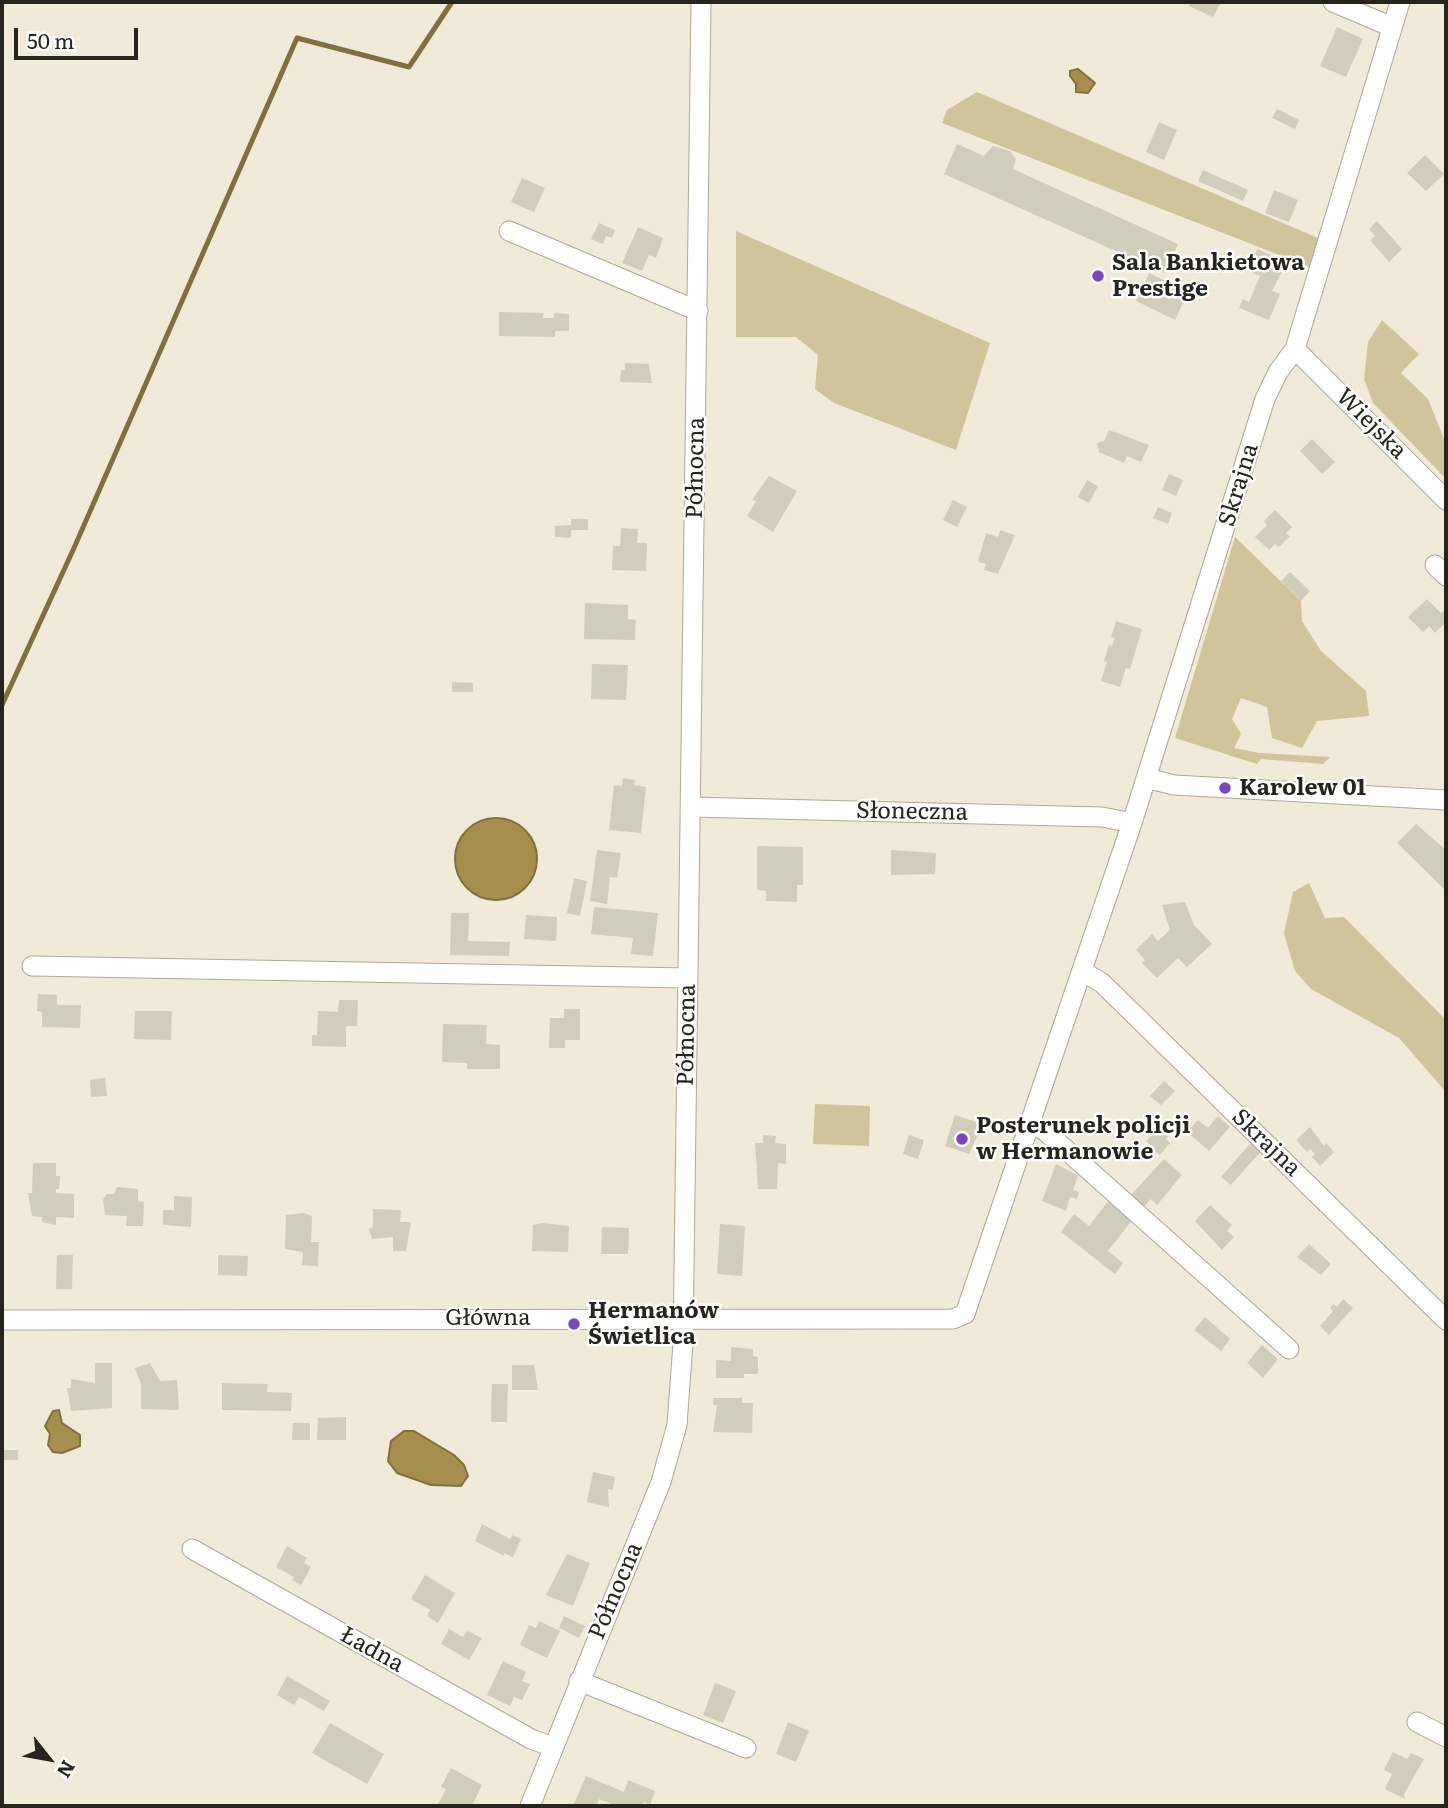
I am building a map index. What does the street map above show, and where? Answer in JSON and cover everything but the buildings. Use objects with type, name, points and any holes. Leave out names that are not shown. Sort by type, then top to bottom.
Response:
[{"type":"street","name":"Północna","points":[[530,1806],[671,1453],[677,1425],[683,1318],[700,236],[701,2]]},
{"type":"street","points":[[1333,2],[1392,27]]},
{"type":"street","name":"Skrajna","points":[[969,1308],[1132,823],[1265,399],[1278,372],[1295,349],[1400,2]]},
{"type":"street","points":[[509,230],[698,311]]},
{"type":"street","name":"Wiejska","points":[[1295,349],[1446,500]]},
{"type":"street","points":[[1146,778],[1174,785],[1446,800]]},
{"type":"street","name":"Słoneczna","points":[[691,807],[1102,817],[1132,823]]},
{"type":"street","points":[[32,966],[688,978]]},
{"type":"street","name":"Skrajna","points":[[1082,971],[1102,983],[1446,1320]]},
{"type":"street","points":[[1030,1124],[1045,1132],[1289,1349]]},
{"type":"street","name":"Główna","points":[[2,1320],[959,1319],[969,1308]]},
{"type":"street","name":"Ładna","points":[[192,1549],[531,1739],[553,1747]]},
{"type":"street","points":[[579,1681],[746,1748]]},
{"type":"street","points":[[1417,1722],[1446,1737]]},
{"type":"shaded area","points":[[1078,69],[1095,83],[1088,93],[1076,92],[1076,84],[1070,71]]},
{"type":"shaded area","points":[[977,92],[1318,238],[1310,267],[942,123],[947,110]]},
{"type":"shaded area","points":[[736,231],[990,343],[956,450],[834,403],[815,389],[818,355],[796,337],[736,337]]},
{"type":"shaded area","points":[[1382,320],[1419,354],[1401,373],[1428,399],[1446,444],[1446,479],[1373,403],[1364,379],[1368,342]]},
{"type":"shaded area","points":[[1235,537],[1301,601],[1302,621],[1321,651],[1366,691],[1369,716],[1317,721],[1302,748],[1272,738],[1267,707],[1241,698],[1232,719],[1241,734],[1234,748],[1260,753],[1330,757],[1323,764],[1261,759],[1257,764],[1175,738]]},
{"type":"shaded area","points":[[496,818],[512,822],[525,830],[533,843],[537,859],[533,875],[525,888],[512,896],[496,900],[480,896],[467,888],[459,875],[455,859],[459,843],[467,830],[480,822]]},
{"type":"shaded area","points":[[1309,883],[1325,918],[1344,917],[1446,1020],[1446,1092],[1399,1038],[1311,989],[1295,971],[1284,933],[1293,892]]},
{"type":"shaded area","points":[[815,1104],[870,1106],[869,1146],[813,1144]]},
{"type":"shaded area","points":[[59,1410],[62,1423],[80,1435],[80,1446],[62,1453],[53,1452],[48,1445],[50,1434],[45,1426],[53,1411]]},
{"type":"shaded area","points":[[404,1431],[414,1431],[454,1455],[464,1465],[468,1476],[461,1486],[431,1485],[397,1473],[388,1461],[391,1441]]},
{"type":"waterway","points":[[2,705],[74,548],[297,38],[409,67],[452,2]]},
{"type":"place","name":"Sala Bankietowa Prestige","points":[[1098,276]]},
{"type":"place","name":"Karolew 01","points":[[1225,788]]},
{"type":"place","name":"Posterunek policji w Hermanowie","points":[[962,1139]]},
{"type":"place","name":"Hermanów Świetlica","points":[[574,1324]]}]
